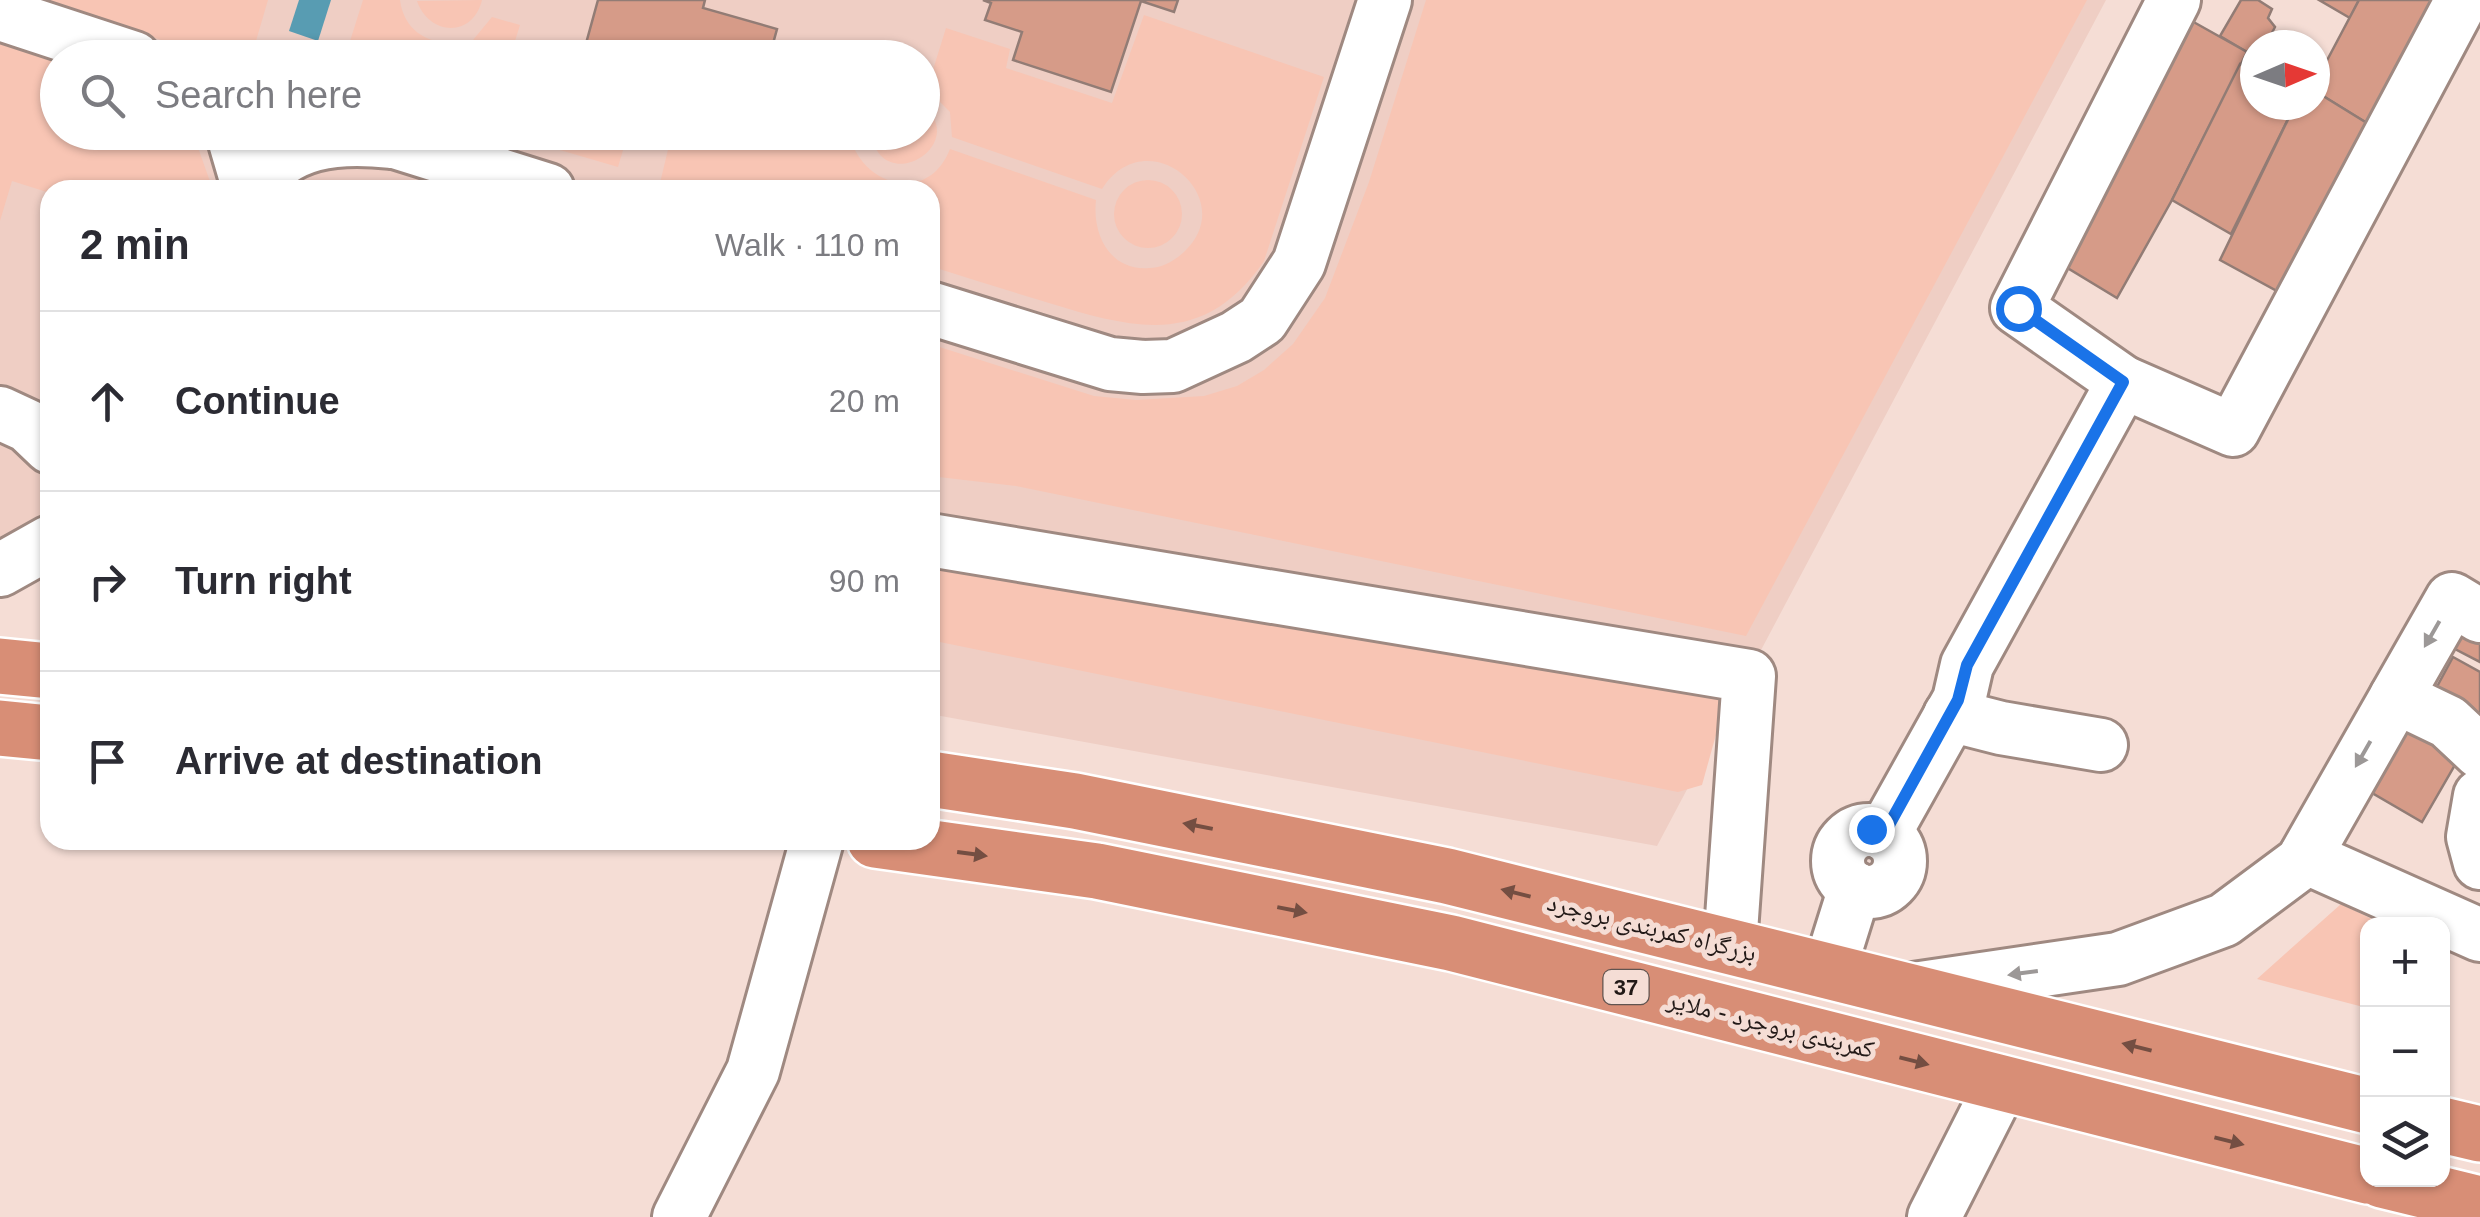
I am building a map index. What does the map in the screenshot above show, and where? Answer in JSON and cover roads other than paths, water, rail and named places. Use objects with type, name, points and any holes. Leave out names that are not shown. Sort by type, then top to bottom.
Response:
[{"type":"highway","points":[[0,666],[40,670]]},
{"type":"highway","points":[[0,728],[40,732]]},
{"type":"highway","name":"بزرگراه کمربندی بروجرد","points":[[940,781],[1075,801],[1447,876],[2360,1104]]},
{"type":"highway","name":"کمربندی بروجرد - ملایر","points":[[940,849],[1097,871],[1451,943],[2360,1174]]},
{"type":"highway","points":[[2450,1127],[2480,1134]]},
{"type":"highway","points":[[2411,1187],[2480,1204]]},
{"type":"lane","points":[[940,311],[1110,364],[1143,367],[1173,366],[1262,320],[1300,263],[1385,0]]},
{"type":"lane","points":[[2174,0],[2018,308],[2123,382],[2232,430],[2462,0]]},
{"type":"lane","points":[[0,14],[79,40]]},
{"type":"lane","points":[[238,150],[248,180]]},
{"type":"lane","points":[[261,180],[297,150]]},
{"type":"lane","points":[[419,150],[516,180]]},
{"type":"lane","points":[[1829,971],[1855,888],[1845,880],[1838,861],[1844,842],[1861,830],[1884,834],[1958,700],[1967,665],[2123,382]]},
{"type":"lane","points":[[0,413],[28,426],[40,437]]},
{"type":"lane","points":[[940,542],[1749,676],[1730,946]]},
{"type":"lane","points":[[0,570],[40,548]]},
{"type":"lane","points":[[1907,990],[2118,959],[2224,920],[2305,857],[2452,599],[2480,616]]},
{"type":"lane","points":[[2396,697],[2448,722],[2480,752]]},
{"type":"lane","points":[[1950,715],[2001,728],[2101,744]]},
{"type":"lane","points":[[2480,796],[2473,837],[2480,863]]},
{"type":"lane","points":[[679,1217],[753,1071],[814,850]]},
{"type":"lane","points":[[2305,857],[2480,935]]},
{"type":"lane","points":[[1934,1217],[2002,1083]]},
{"type":"water","points":[[299,0],[331,0],[318,40],[289,31]]}]
